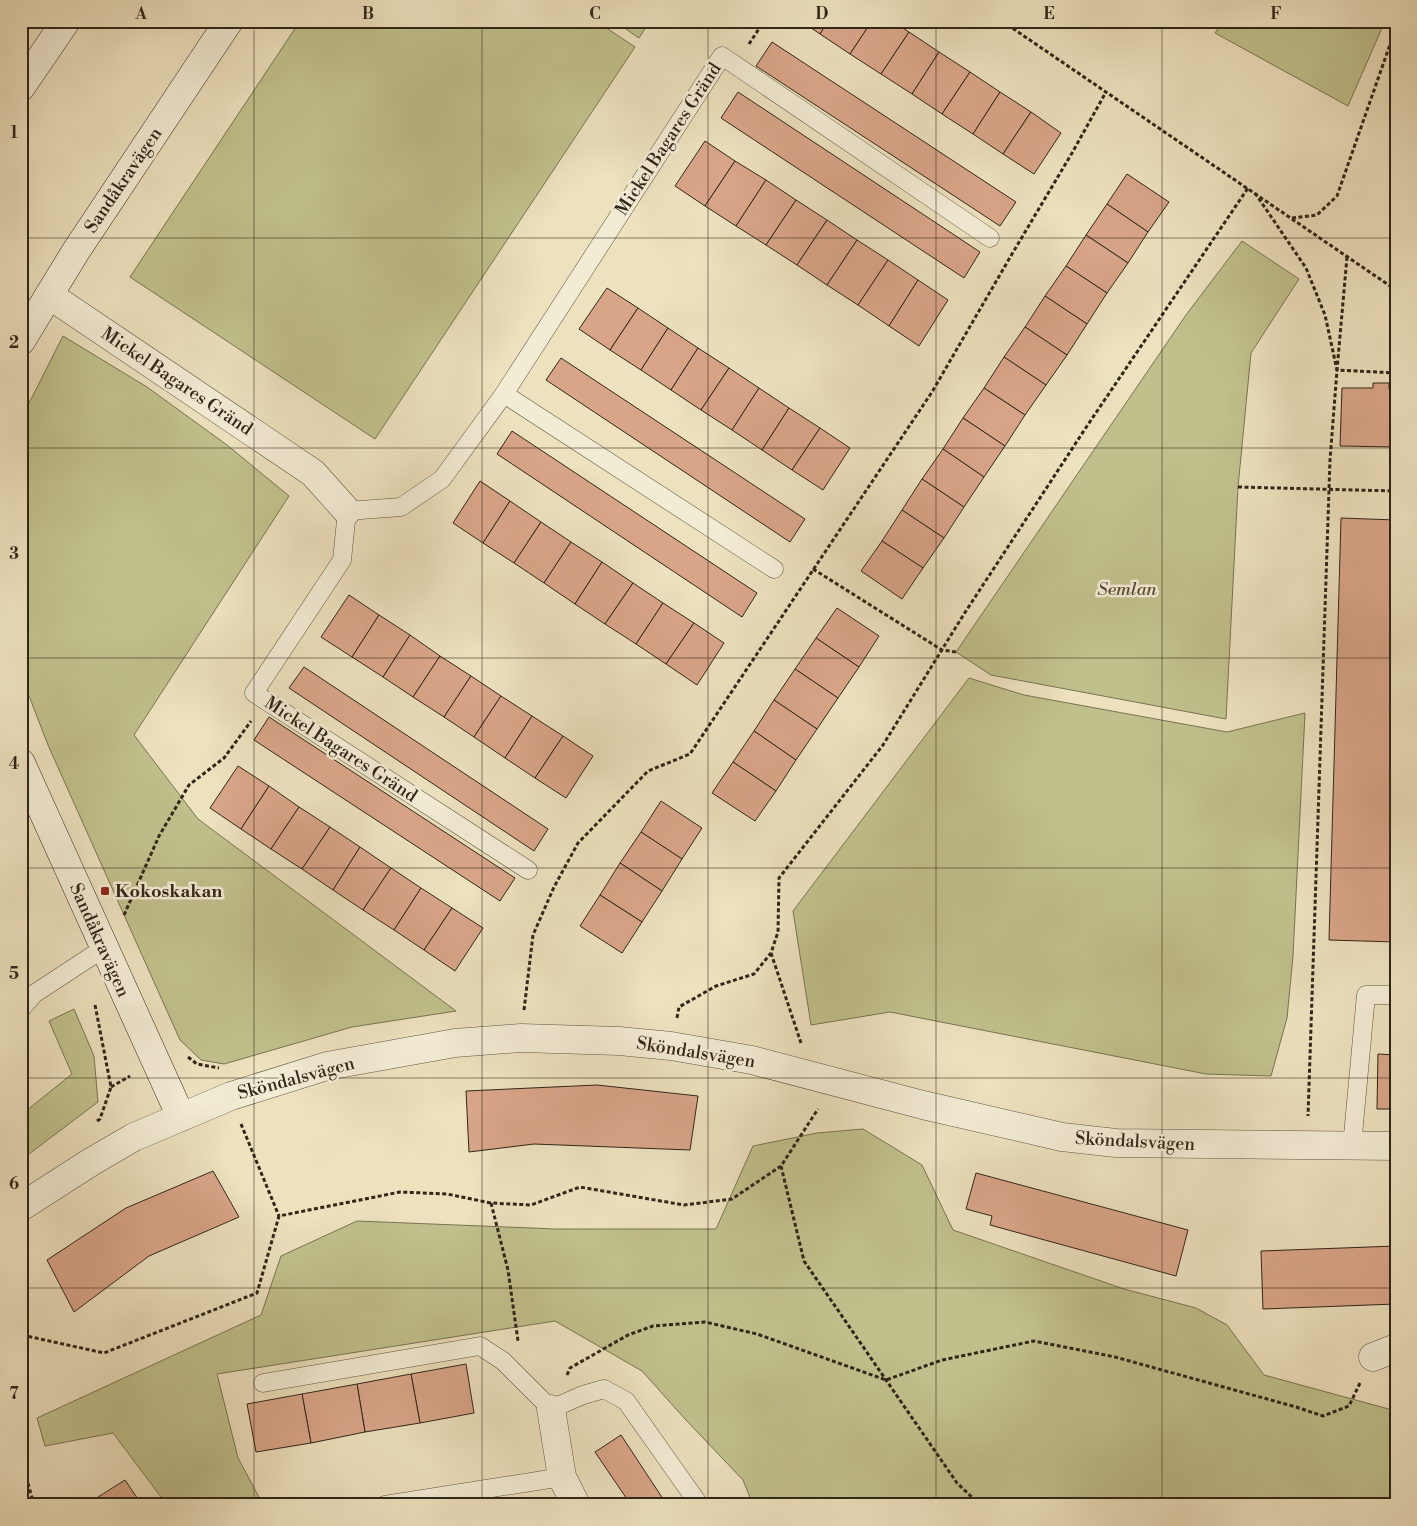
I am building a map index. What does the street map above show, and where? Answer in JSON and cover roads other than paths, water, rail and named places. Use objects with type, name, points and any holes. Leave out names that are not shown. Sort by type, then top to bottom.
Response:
[{"type":"street","points":[[21,87],[66,21]]},
{"type":"street","name":"Sandåkravägen","points":[[21,341],[49,295],[229,21]]},
{"type":"street","name":"Mickel Bagares Gränd","points":[[49,295],[313,473],[347,511]]},
{"type":"street","name":"Sandåkravägen","points":[[21,763],[95,954],[180,1117]]},
{"type":"street","name":"Sköndalsvägen","points":[[21,1207],[134,1137],[230,1096],[328,1066],[455,1043],[520,1038],[619,1041],[672,1046],[752,1060],[923,1106],[1062,1137],[1116,1143],[1396,1146]]},
{"type":"street","points":[[551,1410],[562,1477],[576,1505]]},
{"type":"lane","name":"Mickel Bagares Gränd","points":[[528,870],[254,693],[342,560],[347,511],[401,507],[442,479],[504,394],[722,56],[990,238]]},
{"type":"lane","points":[[504,394],[774,568]]},
{"type":"lane","points":[[21,1009],[34,994],[95,954]]},
{"type":"lane","points":[[1352,1146],[1366,995],[1396,996]]},
{"type":"lane","points":[[263,1383],[480,1346],[503,1361],[551,1410],[604,1389],[626,1401],[698,1503]]},
{"type":"lane","points":[[385,1505],[562,1477]]},
{"type":"place","name":"Kokoskakan","points":[[105,891]]},
{"type":"park label","name":"Semlan","points":[[1127,589]]}]
